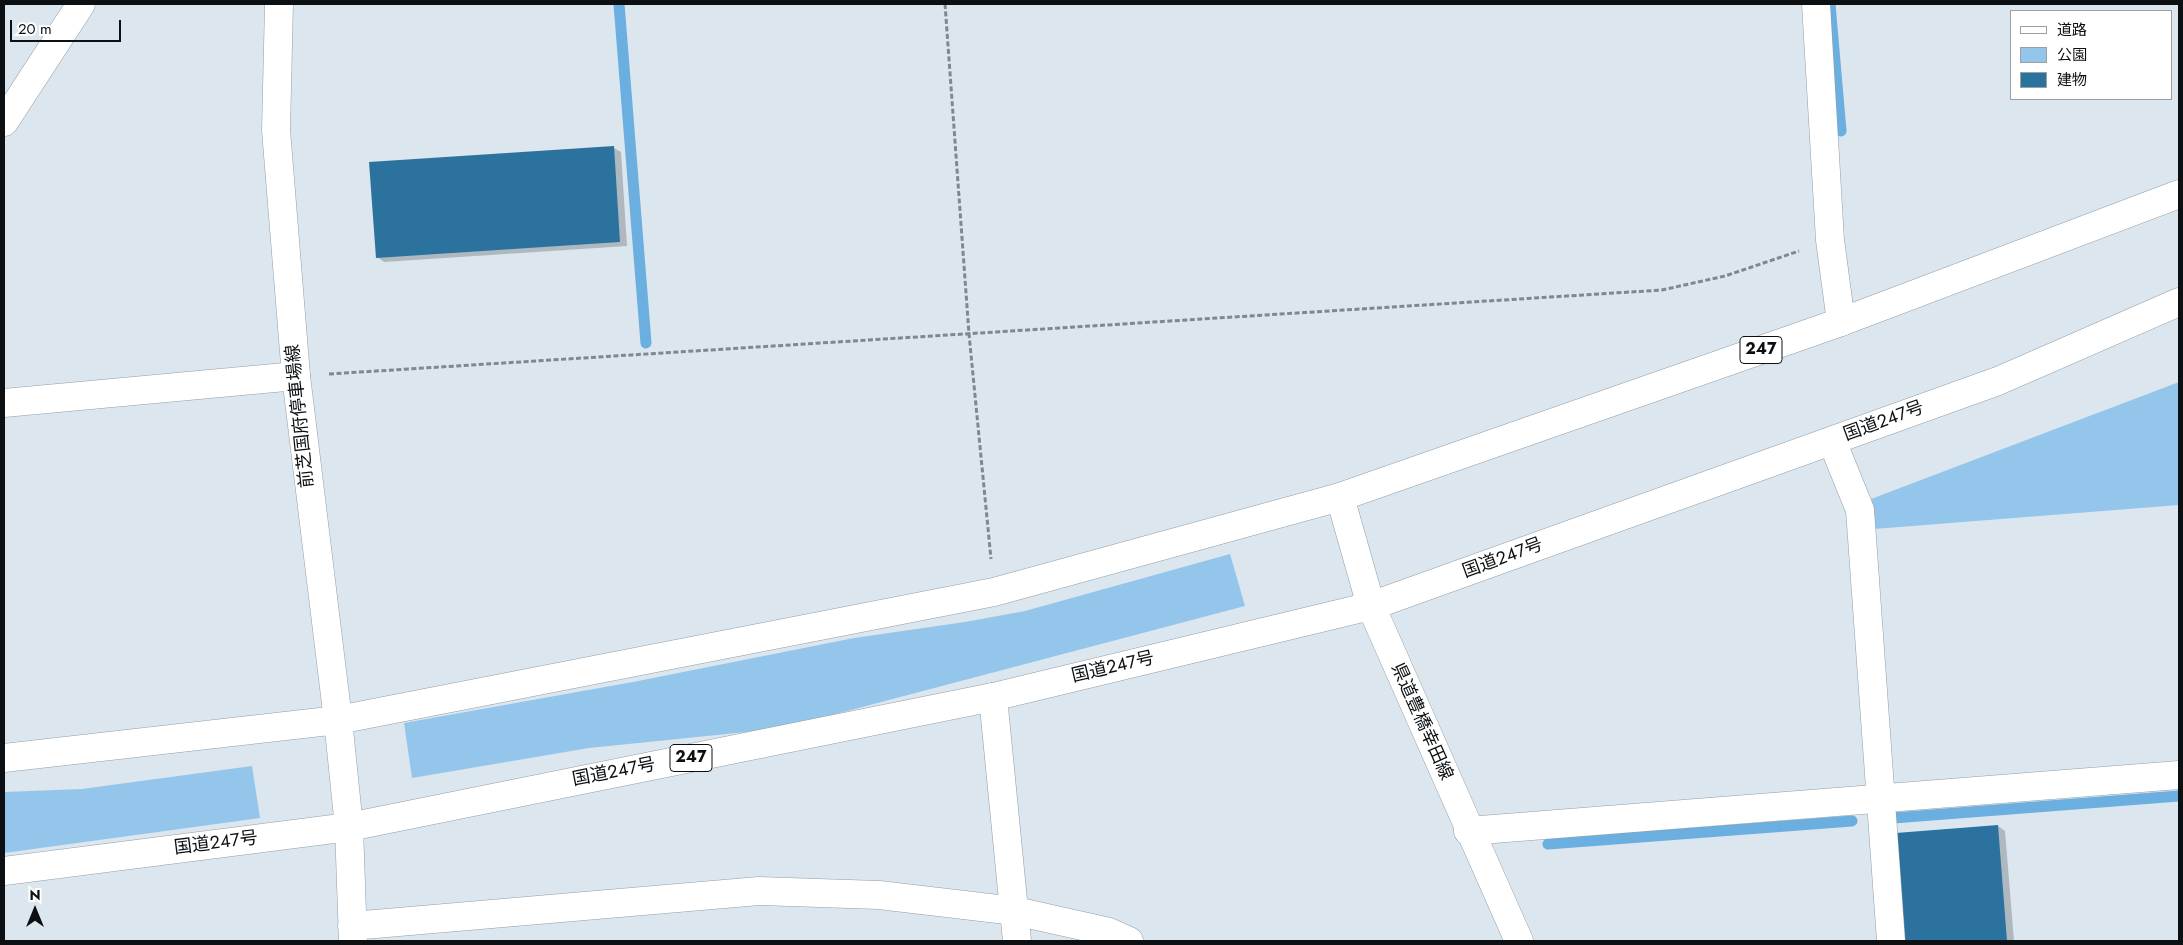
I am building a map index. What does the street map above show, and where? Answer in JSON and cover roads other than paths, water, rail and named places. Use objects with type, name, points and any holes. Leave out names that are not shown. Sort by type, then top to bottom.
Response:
[{"type":"main road","points":[[4,122],[81,4]]},
{"type":"main road","name":"前芝国府停車場線","points":[[279,4],[276,130],[296,376],[338,720],[349,827],[353,934]]},
{"type":"main road","points":[[1816,4],[1830,240],[1841,322]]},
{"type":"main road","name":"247","points":[[4,758],[338,720],[994,592],[1340,497],[1841,322],[2179,194]]},
{"type":"main road","name":"国道247号","points":[[4,871],[349,827],[993,697],[1372,606],[1998,381],[2179,302]]},
{"type":"main road","points":[[4,403],[296,376]]},
{"type":"main road","points":[[1832,441],[1860,510],[1891,941]]},
{"type":"main road","name":"県道豊橋幸田線","points":[[1340,497],[1372,606],[1468,831],[1518,941]]},
{"type":"main road","points":[[993,697],[1017,941]]},
{"type":"main road","points":[[1468,831],[2179,775]]},
{"type":"main road","points":[[353,934],[759,891],[879,895],[1015,911],[1109,932],[1129,941]]},
{"type":"waterway","points":[[619,4],[646,343]]},
{"type":"waterway","points":[[1830,4],[1841,131]]},
{"type":"waterway","points":[[1893,818],[2179,796]]},
{"type":"waterway","points":[[1548,844],[1852,821]]}]
